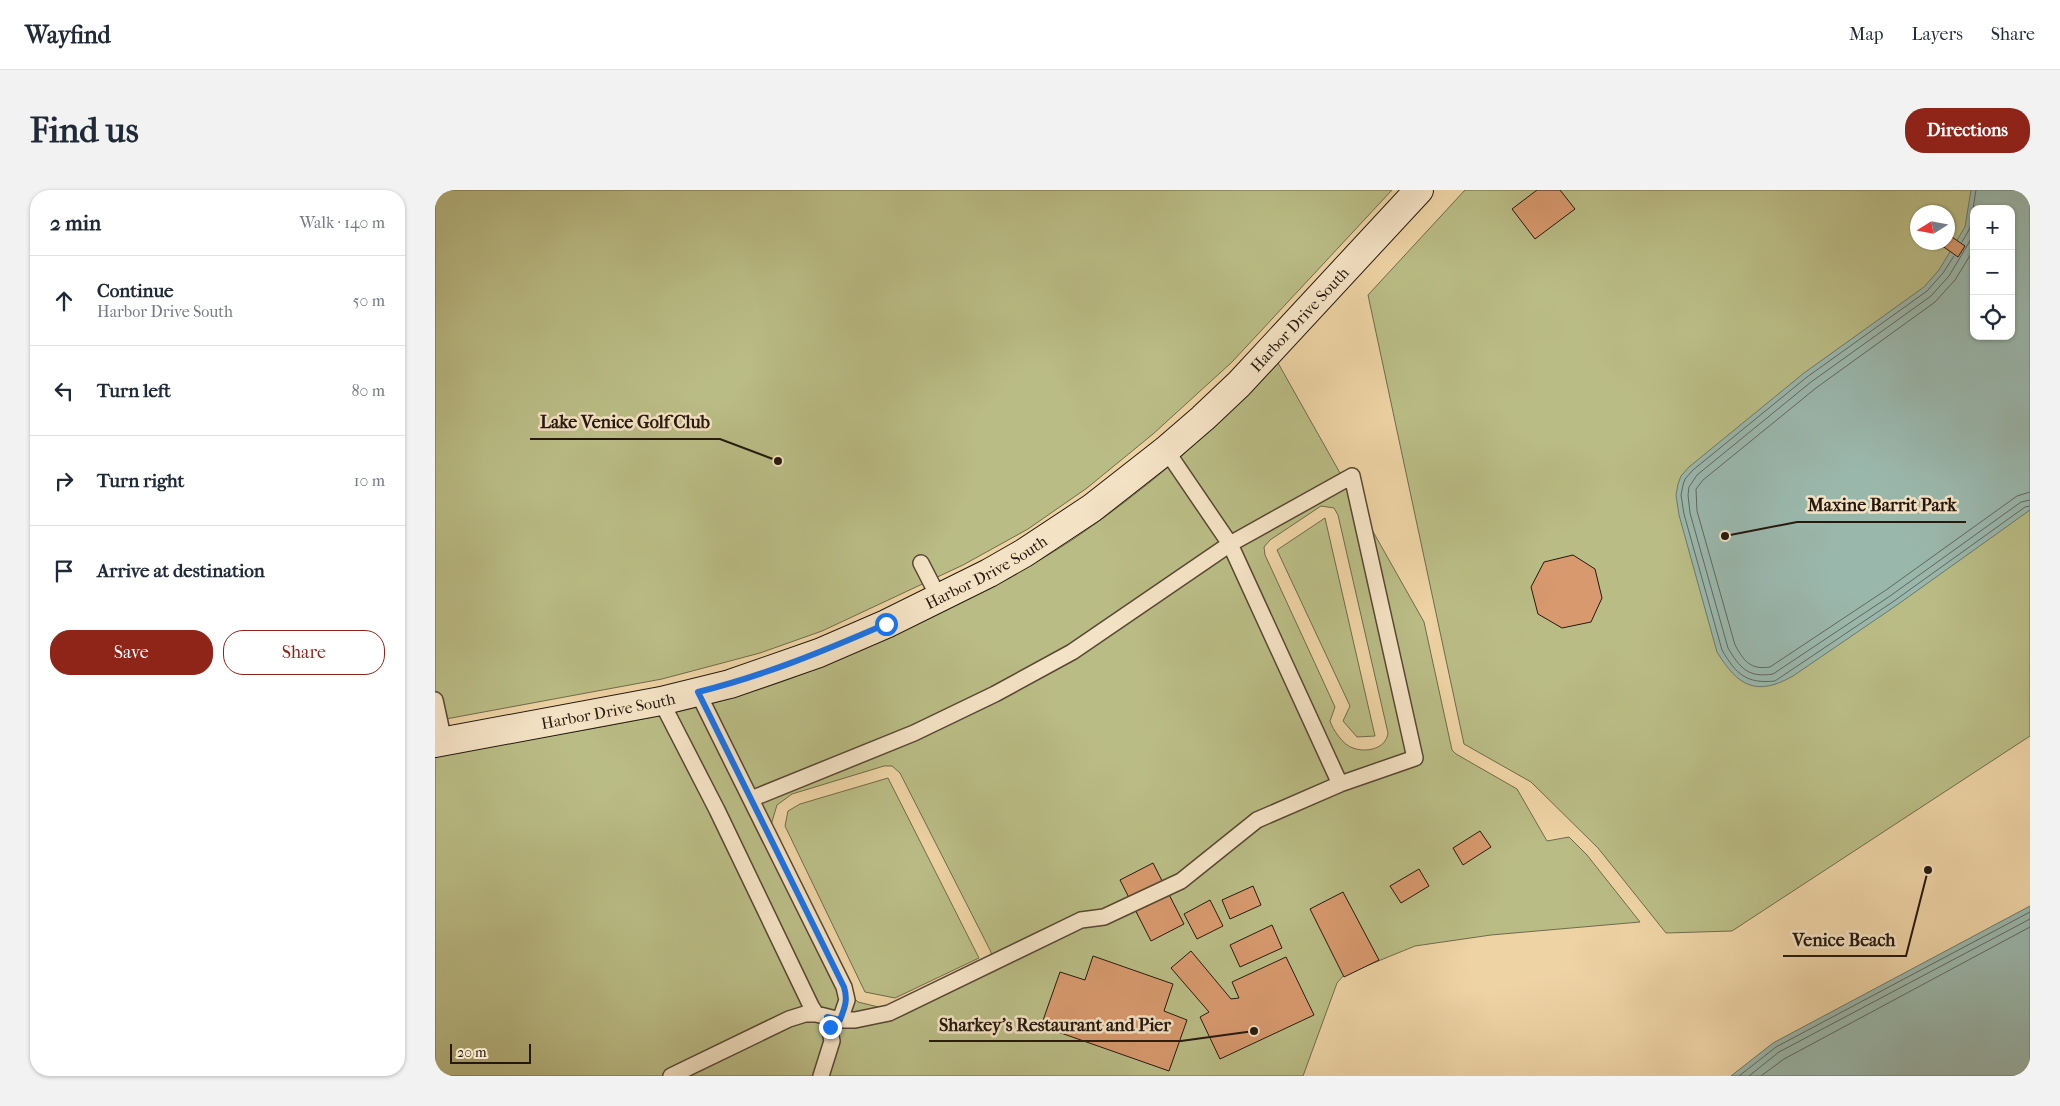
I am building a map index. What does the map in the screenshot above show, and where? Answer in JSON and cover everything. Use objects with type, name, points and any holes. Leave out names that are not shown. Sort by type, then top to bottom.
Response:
[{"type":"street","name":"Harbor Drive South","points":[[439,742],[661,702],[733,683],[819,653],[989,573],[1061,530],[1167,450],[1239,384],[1419,190]]},
{"type":"lane","points":[[1167,450],[1230,544],[1340,784]]},
{"type":"lane","points":[[671,1076],[789,1018],[805,1014],[855,1020],[889,1013],[1081,920],[1104,917],[1181,881],[1257,820],[1340,784],[1415,758],[1353,476],[1230,544],[1072,652],[995,694],[914,733],[751,799]]},
{"type":"lane","points":[[921,563],[939,598]]},
{"type":"lane","points":[[698,692],[844,987],[847,1000],[828,1017]]},
{"type":"lane","points":[[435,700],[439,742]]},
{"type":"lane","points":[[661,702],[717,810],[811,1006],[828,1017],[832,1040],[821,1076]]},
{"type":"green space","points":[[435,190],[1392,190],[1232,362],[1153,434],[1087,488],[1028,529],[963,565],[822,631],[760,653],[662,679],[435,721]]},
{"type":"green space","points":[[1465,190],[2030,190],[2030,736],[1732,931],[1666,933],[1598,848],[1531,782],[1464,744],[1368,295]]},
{"type":"green space","points":[[1278,363],[1424,622],[1452,750],[1517,789],[1547,841],[1569,837],[1587,855],[1640,922],[1491,935],[1415,946],[1344,975],[1337,983],[1303,1076],[435,1076],[435,756],[595,728],[700,706],[784,681],[879,642],[1000,582],[1072,540],[1154,479],[1205,435]],"holes":[[[1321,506],[1334,508],[1338,515],[1388,733],[1384,743],[1369,750],[1349,746],[1342,741],[1333,729],[1330,721],[1335,707],[1265,555],[1264,547],[1270,540]],[[884,766],[892,766],[900,773],[991,952],[992,959],[891,1010],[858,1002],[853,997],[771,825],[777,805],[792,794]]]},
{"type":"green space","points":[[1325,518],[1375,736],[1357,737],[1343,721],[1350,706],[1277,550]]},
{"type":"green space","points":[[888,778],[979,958],[895,998],[865,992],[785,826],[788,811],[800,804]]},
{"type":"water","points":[[1971,190],[2030,190],[2030,510],[1897,605],[1793,676],[1768,686],[1758,687],[1749,685],[1733,673],[1717,652],[1679,515],[1676,495],[1681,476],[1689,467],[1804,373],[1924,287],[1939,270],[1951,250],[1955,250],[1955,244],[1965,227]]},
{"type":"water","points":[[2030,906],[2030,1076],[1731,1076],[1773,1043]]},
{"type":"building","points":[[1537,190],[1560,190],[1575,209],[1535,239],[1512,209]]},
{"type":"building","points":[[1955,239],[1965,246],[1958,257],[1948,250],[1955,250]]},
{"type":"building","points":[[1573,555],[1595,569],[1602,598],[1591,622],[1562,628],[1538,614],[1531,587],[1544,562]]},
{"type":"building","points":[[1480,831],[1491,847],[1463,865],[1453,848]]},
{"type":"building","points":[[1153,863],[1184,924],[1151,941],[1120,880]]},
{"type":"building","points":[[1419,869],[1429,886],[1401,903],[1390,886]]},
{"type":"building","points":[[1253,886],[1261,905],[1230,919],[1222,900]]},
{"type":"building","points":[[1343,892],[1379,960],[1344,977],[1310,909]]},
{"type":"building","points":[[1210,900],[1223,926],[1197,939],[1184,914]]},
{"type":"building","points":[[1272,925],[1282,948],[1240,967],[1230,945]]},
{"type":"building","points":[[1191,951],[1231,999],[1239,998],[1232,982],[1286,957],[1314,1015],[1220,1059],[1200,1017],[1209,1012],[1171,968]]},
{"type":"building","points":[[1093,956],[1173,984],[1164,1011],[1187,1020],[1169,1071],[1041,1026],[1060,972],[1085,980]]},
{"type":"place","name":"Lake Venice Golf Club","points":[[778,461]]},
{"type":"place","name":"Maxine Barrit Park","points":[[1725,536]]},
{"type":"place","name":"Venice Beach","points":[[1928,870]]},
{"type":"place","name":"Sharkey's Restaurant and Pier","points":[[1254,1031]]},
{"type":"route","points":[[830,1027],[827,1017],[840,1020],[846,1006],[847,1000],[844,987],[698,692],[733,683],[819,653],[886,624]]}]
